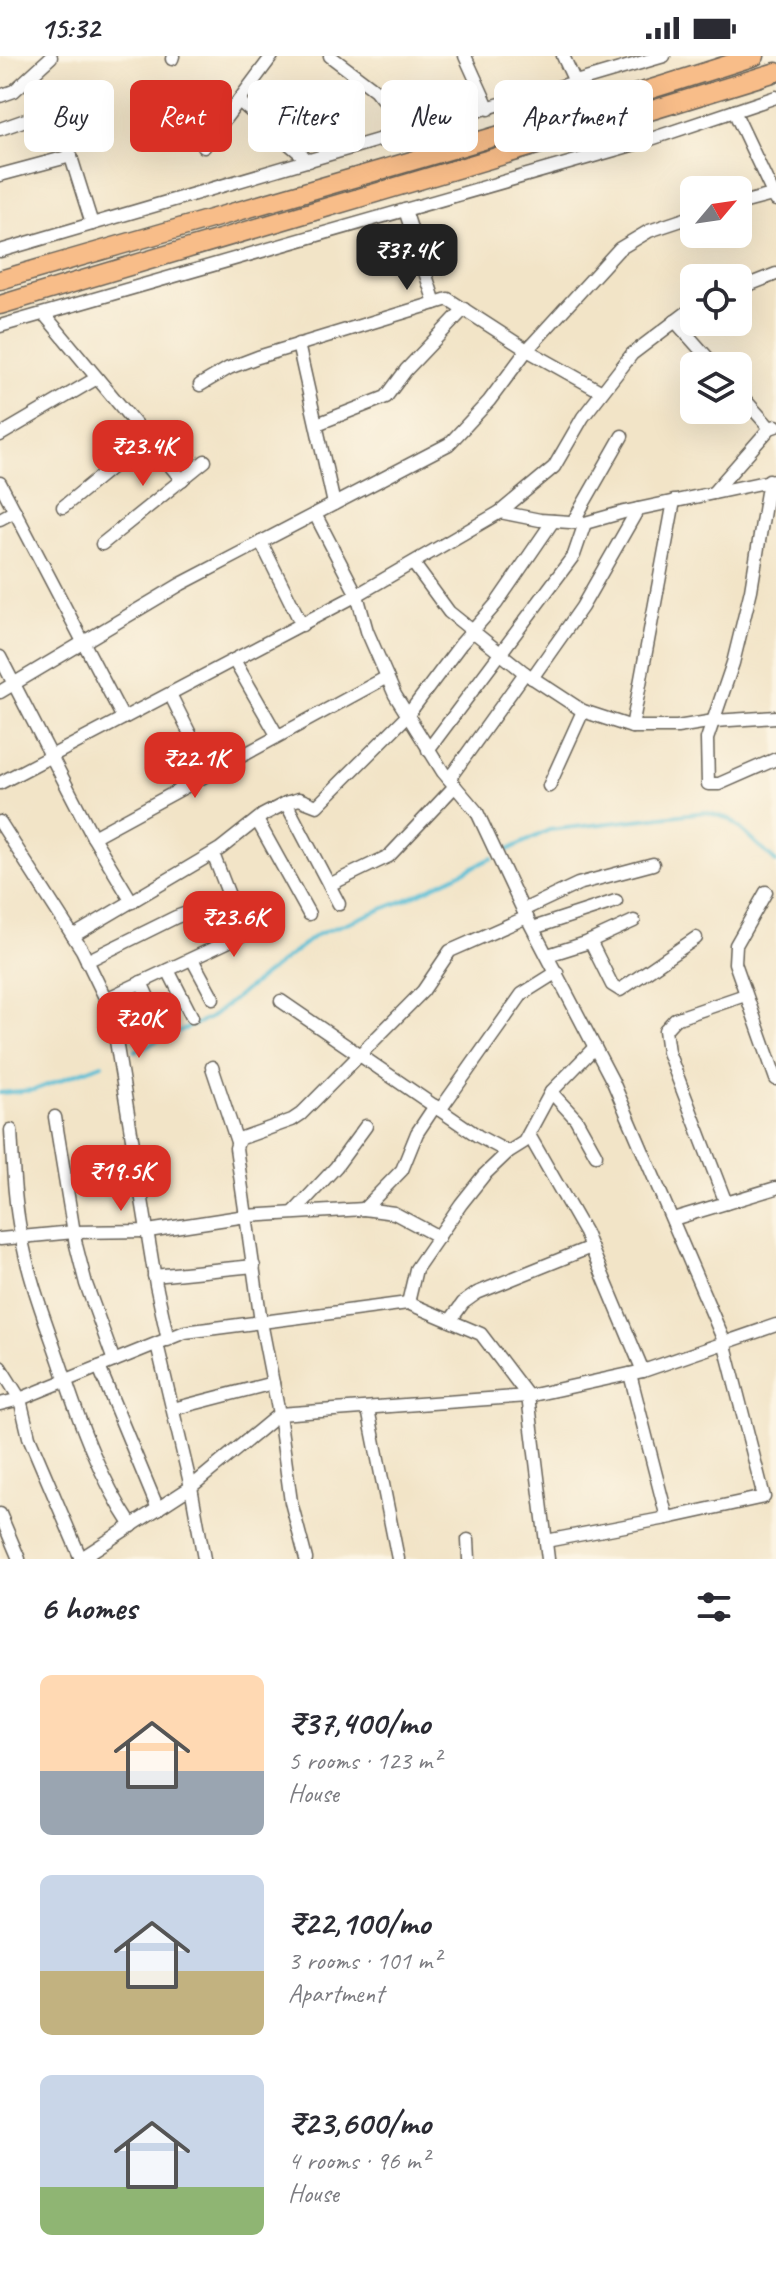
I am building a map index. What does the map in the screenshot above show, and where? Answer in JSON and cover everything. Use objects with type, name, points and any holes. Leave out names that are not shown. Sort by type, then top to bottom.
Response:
[{"type":"highway","points":[[0,280],[592,108],[755,56]]},
{"type":"highway","points":[[0,305],[551,143],[776,72]]},
{"type":"street","points":[[232,110],[272,56]]},
{"type":"street","points":[[330,56],[381,97]]},
{"type":"street","points":[[465,56],[489,109]]},
{"type":"street","points":[[563,56],[574,80]]},
{"type":"street","points":[[589,80],[664,56]]},
{"type":"street","points":[[0,96],[14,91],[51,57]]},
{"type":"street","points":[[0,326],[639,143],[776,97]]},
{"type":"street","points":[[239,101],[309,161]]},
{"type":"street","points":[[478,112],[494,108]]},
{"type":"street","points":[[734,111],[775,196],[752,201]]},
{"type":"street","points":[[0,129],[24,120]]},
{"type":"street","points":[[0,251],[381,140]]},
{"type":"street","points":[[70,152],[92,224]]},
{"type":"street","points":[[0,175],[71,156]]},
{"type":"street","points":[[405,210],[435,303]]},
{"type":"street","points":[[0,692],[181,584],[449,444],[489,401],[527,350],[619,249],[649,231],[680,221]]},
{"type":"street","points":[[752,283],[776,274]]},
{"type":"street","points":[[200,385],[229,368],[298,344],[448,299],[527,350],[602,392]]},
{"type":"street","points":[[317,424],[386,397],[406,370],[464,309]]},
{"type":"street","points":[[44,314],[182,480]]},
{"type":"street","points":[[0,783],[302,625],[500,512],[554,467],[583,417],[632,354],[680,317]]},
{"type":"street","points":[[675,321],[703,352]]},
{"type":"street","points":[[298,344],[334,504]]},
{"type":"street","points":[[0,435],[97,378]]},
{"type":"street","points":[[713,493],[773,427],[752,406]]},
{"type":"street","points":[[428,750],[574,555],[579,522],[622,436]]},
{"type":"street","points":[[63,507],[147,438]]},
{"type":"street","points":[[102,544],[205,461]]},
{"type":"street","points":[[500,512],[579,522],[773,480],[733,663],[707,739],[708,784],[719,784],[776,759]]},
{"type":"street","points":[[0,483],[123,718]]},
{"type":"street","points":[[632,727],[674,501]]},
{"type":"street","points":[[329,885],[389,856],[452,782],[582,607],[638,509]]},
{"type":"street","points":[[0,519],[15,511]]},
{"type":"street","points":[[315,514],[357,595],[367,631],[407,716],[428,750],[477,812],[595,1047],[724,1341],[770,1495],[546,1541]]},
{"type":"street","points":[[73,936],[213,854],[257,820],[286,803],[299,799],[317,806],[407,716],[525,564],[553,521]]},
{"type":"street","points":[[261,542],[302,625]]},
{"type":"street","points":[[413,563],[449,612],[529,676],[583,711],[632,727],[677,727],[776,717]]},
{"type":"street","points":[[0,657],[93,837],[132,902]]},
{"type":"street","points":[[234,660],[277,735]]},
{"type":"street","points":[[93,837],[387,677]]},
{"type":"street","points":[[170,694],[209,772]]},
{"type":"street","points":[[549,786],[583,711]]},
{"type":"street","points":[[286,803],[339,904]]},
{"type":"street","points":[[257,820],[309,914]]},
{"type":"street","points":[[0,822],[87,961],[106,999],[118,1038],[173,1409],[204,1559]]},
{"type":"street","points":[[106,999],[244,934],[213,854]]},
{"type":"street","points":[[237,1142],[249,1134],[297,1118],[428,985],[450,951],[528,918],[578,884],[653,864]]},
{"type":"street","points":[[766,892],[735,953],[735,963],[776,1079]]},
{"type":"street","points":[[87,961],[176,917],[231,897]]},
{"type":"street","points":[[528,918],[616,901]]},
{"type":"street","points":[[548,955],[590,941],[634,921]]},
{"type":"street","points":[[590,941],[612,985],[620,990],[696,938]]},
{"type":"street","points":[[192,959],[213,998]]},
{"type":"street","points":[[168,970],[192,1017]]},
{"type":"street","points":[[364,1209],[402,1170],[417,1133],[522,994],[557,972]]},
{"type":"street","points":[[141,982],[162,1028]]},
{"type":"street","points":[[726,1203],[668,1052],[665,1030],[675,1019],[745,995]]},
{"type":"street","points":[[281,1001],[478,1136],[508,1152]]},
{"type":"street","points":[[408,1303],[416,1269],[484,1175],[508,1152],[524,1142],[551,1092],[595,1047]]},
{"type":"street","points":[[212,1067],[237,1142],[261,1322],[279,1414],[291,1502],[306,1559]]},
{"type":"street","points":[[551,1092],[576,1119],[596,1155]]},
{"type":"street","points":[[55,1117],[86,1284],[114,1361]]},
{"type":"street","points":[[294,1212],[336,1167],[366,1126]]},
{"type":"street","points":[[11,1130],[13,1183],[21,1237],[32,1281],[97,1462],[132,1526]]},
{"type":"street","points":[[529,1135],[591,1247],[637,1372],[667,1518]]},
{"type":"street","points":[[673,1219],[776,1188]]},
{"type":"street","points":[[0,1239],[74,1232],[148,1231],[246,1216],[364,1209],[394,1213],[439,1237]]},
{"type":"street","points":[[450,1321],[463,1303],[477,1293],[591,1247]]},
{"type":"street","points":[[154,1276],[254,1266]]},
{"type":"street","points":[[0,1404],[20,1399],[185,1332],[408,1303],[481,1334],[528,1396],[548,1559]]},
{"type":"street","points":[[0,1367],[20,1399],[29,1437],[81,1559],[191,1487],[279,1414],[528,1396],[637,1372],[776,1325]]},
{"type":"street","points":[[99,1367],[158,1509]]},
{"type":"street","points":[[173,1409],[273,1383]]},
{"type":"street","points":[[368,1409],[398,1559]]},
{"type":"street","points":[[0,1514],[19,1559]]},
{"type":"street","points":[[468,1540],[469,1559]]},
{"type":"waterway","points":[[506,851],[549,830],[705,812],[730,819],[776,862]]},
{"type":"waterway","points":[[135,1051],[210,1018],[316,935],[405,900],[492,858]]},
{"type":"waterway","points":[[0,1093],[34,1090],[102,1064]]}]
